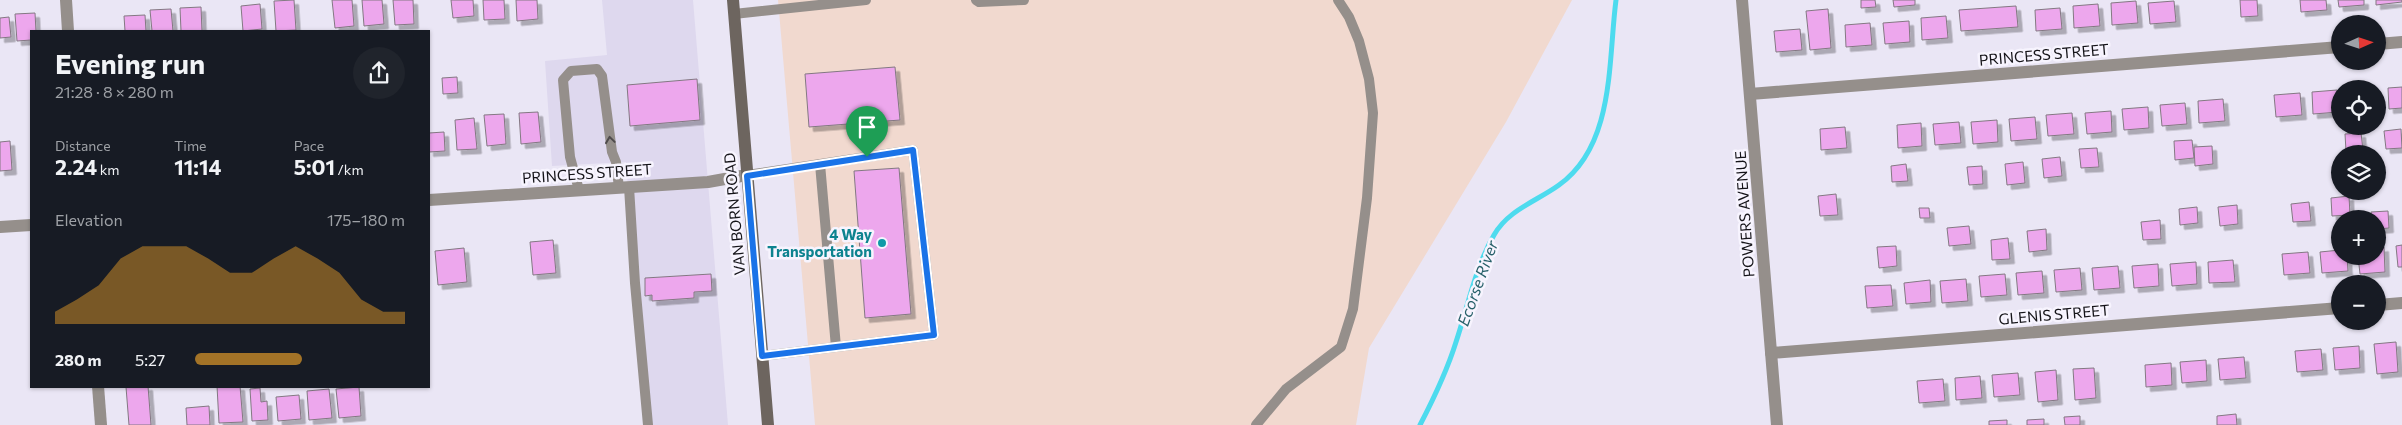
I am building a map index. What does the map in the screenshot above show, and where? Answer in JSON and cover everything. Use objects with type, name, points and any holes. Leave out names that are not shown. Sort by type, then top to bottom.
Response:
[{"type":"main road","name":"VAN BORN ROAD","points":[[732,0],[768,425]]},
{"type":"street","points":[[66,0],[68,30]]},
{"type":"street","name":"POWERS AVENUE","points":[[1742,0],[1777,425]]},
{"type":"street","points":[[2386,43],[2402,42]]},
{"type":"street","name":"PRINCESS STREET","points":[[1750,94],[2331,48]]},
{"type":"street","name":"PRINCESS STREET","points":[[430,200],[708,182],[747,176]]},
{"type":"street","points":[[0,227],[30,224]]},
{"type":"street","points":[[2386,304],[2402,303]]},
{"type":"street","name":"GLENIS STREET","points":[[1771,353],[2331,309]]},
{"type":"street","points":[[98,388],[101,425]]},
{"type":"lane","points":[[734,14],[866,0]]},
{"type":"lane","points":[[976,0],[979,2],[1024,0]]},
{"type":"lane","points":[[1256,425],[1286,389],[1341,347],[1353,309],[1367,198],[1374,113],[1369,79],[1359,41],[1349,17],[1338,0]]},
{"type":"lane","points":[[579,190],[570,157],[563,80],[570,71],[597,69],[602,76],[612,152],[624,188],[648,425]]},
{"type":"lane","points":[[747,176],[913,150],[934,335],[762,356]]},
{"type":"lane","points":[[820,164],[836,347]]},
{"type":"shaded area","points":[[602,0],[693,0],[728,425],[646,425],[626,162],[552,166],[545,61],[607,55]]},
{"type":"shaded area","points":[[778,0],[1572,0],[1506,122],[1369,348],[1356,425],[815,425]]},
{"type":"building","points":[[294,0],[296,30],[276,30],[274,1]]},
{"type":"building","points":[[332,0],[352,0],[354,26],[335,28]]},
{"type":"building","points":[[362,0],[382,0],[384,24],[364,26]]},
{"type":"building","points":[[393,0],[413,0],[414,24],[395,25]]},
{"type":"building","points":[[451,0],[473,0],[474,16],[453,18]]},
{"type":"building","points":[[483,0],[504,0],[505,19],[484,20]]},
{"type":"building","points":[[516,0],[537,0],[538,19],[517,21]]},
{"type":"building","points":[[1861,0],[1875,0],[1876,7],[1861,8]]},
{"type":"building","points":[[1893,0],[1915,0],[1915,5],[1894,7]]},
{"type":"building","points":[[2240,0],[2257,0],[2258,16],[2241,17]]},
{"type":"building","points":[[2300,0],[2326,0],[2327,10],[2301,12]]},
{"type":"building","points":[[2338,0],[2364,0],[2364,5],[2339,7]]},
{"type":"building","points":[[2376,0],[2402,0],[2402,2],[2376,5]]},
{"type":"building","points":[[2136,1],[2138,23],[2112,25],[2111,3]]},
{"type":"building","points":[[2174,1],[2176,22],[2150,24],[2148,3]]},
{"type":"building","points":[[260,4],[262,29],[243,30],[241,6]]},
{"type":"building","points":[[2098,4],[2100,26],[2074,28],[2073,6]]},
{"type":"building","points":[[2016,6],[2018,27],[1961,31],[1959,10]]},
{"type":"building","points":[[201,7],[202,30],[181,30],[180,8]]},
{"type":"building","points":[[2060,8],[2062,29],[2036,31],[2035,10]]},
{"type":"building","points":[[171,9],[173,30],[152,30],[150,10]]},
{"type":"building","points":[[1828,9],[1831,48],[1810,50],[1806,11]]},
{"type":"building","points":[[35,13],[36,30],[30,30],[30,40],[17,41],[15,14]]},
{"type":"building","points":[[145,15],[146,30],[125,30],[124,16]]},
{"type":"building","points":[[1946,16],[1948,38],[1922,40],[1921,18]]},
{"type":"building","points":[[9,17],[11,37],[0,38],[0,18]]},
{"type":"building","points":[[1909,21],[1910,42],[1885,44],[1883,23]]},
{"type":"building","points":[[1870,23],[1872,45],[1846,47],[1845,25]]},
{"type":"building","points":[[1800,29],[1802,50],[1776,52],[1774,31]]},
{"type":"building","points":[[895,67],[900,120],[809,127],[805,74]]},
{"type":"building","points":[[457,77],[458,93],[443,94],[442,78]]},
{"type":"building","points":[[697,79],[700,120],[630,126],[627,85]]},
{"type":"building","points":[[2402,87],[2402,108],[2389,109],[2388,88]]},
{"type":"building","points":[[2331,90],[2331,113],[2313,114],[2312,92]]},
{"type":"building","points":[[2300,93],[2302,115],[2276,117],[2274,95]]},
{"type":"building","points":[[2223,99],[2225,121],[2199,123],[2198,101]]},
{"type":"building","points":[[2185,103],[2187,124],[2162,126],[2160,105]]},
{"type":"building","points":[[2148,107],[2149,128],[2124,130],[2122,109]]},
{"type":"building","points":[[2111,111],[2112,132],[2087,134],[2085,113]]},
{"type":"building","points":[[538,112],[541,142],[521,144],[519,113]]},
{"type":"building","points":[[2072,113],[2074,134],[2048,136],[2046,115]]},
{"type":"building","points":[[504,114],[506,144],[487,146],[484,115]]},
{"type":"building","points":[[2035,117],[2037,139],[2011,141],[2009,119]]},
{"type":"building","points":[[474,118],[477,149],[457,150],[455,120]]},
{"type":"building","points":[[1997,120],[1998,142],[1973,144],[1971,122]]},
{"type":"building","points":[[1959,122],[1961,143],[1935,145],[1933,124]]},
{"type":"building","points":[[1921,123],[1922,146],[1898,148],[1897,125]]},
{"type":"building","points":[[1845,127],[1847,148],[1821,150],[1820,129]]},
{"type":"building","points":[[2401,129],[2402,148],[2386,149],[2384,135],[2386,131]]},
{"type":"building","points":[[444,132],[445,151],[430,152],[430,133]]},
{"type":"building","points":[[2345,135],[2361,135],[2362,145],[2346,145]]},
{"type":"building","points":[[2192,140],[2194,158],[2175,160],[2174,141]]},
{"type":"building","points":[[10,141],[12,170],[0,171],[0,142]]},
{"type":"building","points":[[2212,146],[2213,164],[2195,166],[2194,147]]},
{"type":"building","points":[[2097,148],[2099,167],[2081,168],[2079,149]]},
{"type":"building","points":[[2060,157],[2062,176],[2044,178],[2042,159]]},
{"type":"building","points":[[2023,162],[2025,183],[2007,185],[2005,164]]},
{"type":"building","points":[[1906,164],[1908,181],[1892,182],[1891,166]]},
{"type":"building","points":[[1982,166],[1983,184],[1969,185],[1967,167]]},
{"type":"building","name":"4 Way Transportation","points":[[899,168],[911,314],[865,318],[854,171]]},
{"type":"building","points":[[1836,194],[1838,215],[1820,216],[1818,196]]},
{"type":"building","points":[[2331,200],[2349,200],[2350,210],[2332,210]]},
{"type":"building","points":[[2309,202],[2311,221],[2293,222],[2291,204]]},
{"type":"building","points":[[2237,205],[2238,224],[2220,226],[2218,207]]},
{"type":"building","points":[[2197,207],[2198,223],[2180,225],[2179,209]]},
{"type":"building","points":[[1919,208],[1929,208],[1930,218],[1920,218]]},
{"type":"building","points":[[2386,211],[2388,211],[2389,228],[2386,228]]},
{"type":"building","points":[[2160,220],[2161,239],[2143,240],[2141,222]]},
{"type":"building","points":[[1969,226],[1971,244],[1949,246],[1947,228]]},
{"type":"building","points":[[2046,229],[2047,250],[2029,252],[2027,231]]},
{"type":"building","points":[[2008,238],[2010,259],[1992,260],[1991,240]]},
{"type":"building","points":[[553,240],[556,273],[533,275],[530,242]]},
{"type":"building","points":[[2402,245],[2402,267],[2398,267],[2396,246]]},
{"type":"building","points":[[1896,246],[1897,266],[1879,268],[1877,247]]},
{"type":"building","points":[[464,248],[467,282],[438,285],[435,251]]},
{"type":"building","points":[[2331,251],[2331,265],[2348,265],[2348,271],[2322,273],[2320,252]]},
{"type":"building","points":[[2308,252],[2310,273],[2284,275],[2282,254]]},
{"type":"building","points":[[2233,260],[2235,282],[2209,283],[2208,262]]},
{"type":"building","points":[[2196,262],[2197,284],[2172,286],[2170,264]]},
{"type":"building","points":[[2158,264],[2159,286],[2134,288],[2132,266]]},
{"type":"building","points":[[2359,265],[2385,265],[2385,272],[2360,274]]},
{"type":"building","points":[[2118,266],[2120,288],[2094,290],[2092,268]]},
{"type":"building","points":[[2080,268],[2082,290],[2056,292],[2054,270]]},
{"type":"building","points":[[2042,271],[2044,293],[2018,295],[2016,273]]},
{"type":"building","points":[[711,274],[712,291],[694,292],[694,298],[652,301],[652,295],[645,296],[645,278]]},
{"type":"building","points":[[2005,274],[2007,295],[1981,297],[1979,276]]},
{"type":"building","points":[[1966,279],[1968,301],[1942,303],[1940,281]]},
{"type":"building","points":[[1930,280],[1931,302],[1906,304],[1904,283]]},
{"type":"building","points":[[1891,285],[1893,306],[1867,308],[1865,286]]},
{"type":"building","points":[[2396,342],[2398,372],[2377,374],[2374,344]]},
{"type":"building","points":[[2359,346],[2360,368],[2335,370],[2333,348]]},
{"type":"building","points":[[2321,349],[2323,370],[2297,372],[2295,351]]},
{"type":"building","points":[[2244,357],[2246,378],[2220,380],[2218,359]]},
{"type":"building","points":[[2206,360],[2207,381],[2182,383],[2180,362]]},
{"type":"building","points":[[2171,363],[2172,385],[2146,387],[2145,365]]},
{"type":"building","points":[[2094,368],[2096,398],[2075,400],[2073,369]]},
{"type":"building","points":[[2056,370],[2058,400],[2038,402],[2035,372]]},
{"type":"building","points":[[2018,373],[2020,395],[1994,397],[1992,375]]},
{"type":"building","points":[[1980,376],[1982,398],[1956,400],[1955,378]]},
{"type":"building","points":[[1943,379],[1945,401],[1919,403],[1917,381]]},
{"type":"building","points":[[126,388],[148,388],[151,425],[129,425]]},
{"type":"building","points":[[217,388],[240,388],[243,422],[219,423]]},
{"type":"building","points":[[260,388],[261,402],[267,401],[268,420],[252,421],[250,389]]},
{"type":"building","points":[[359,388],[361,416],[339,418],[336,389]]},
{"type":"building","points":[[329,389],[332,418],[309,420],[307,391]]},
{"type":"building","points":[[299,395],[301,419],[278,421],[276,397]]},
{"type":"building","points":[[209,406],[210,425],[187,425],[186,408]]},
{"type":"building","points":[[2236,414],[2237,425],[2217,425],[2217,416]]},
{"type":"building","points":[[2080,416],[2080,425],[2065,425],[2064,417]]},
{"type":"building","points":[[2044,419],[2044,425],[2027,425],[2027,420]]},
{"type":"building","points":[[2007,420],[2007,425],[1989,425],[1989,421]]},
{"type":"waterway","name":"Ecorse River","points":[[1420,425],[1449,363],[1477,274],[1494,235],[1500,226],[1515,212],[1559,185],[1577,168],[1590,148],[1600,125],[1605,100],[1616,0]]},
{"type":"place","name":"4 Way Transportation","points":[[882,243]]},
{"type":"route","points":[[913,150],[934,335],[762,356],[747,176],[867,157],[913,150]]}]
